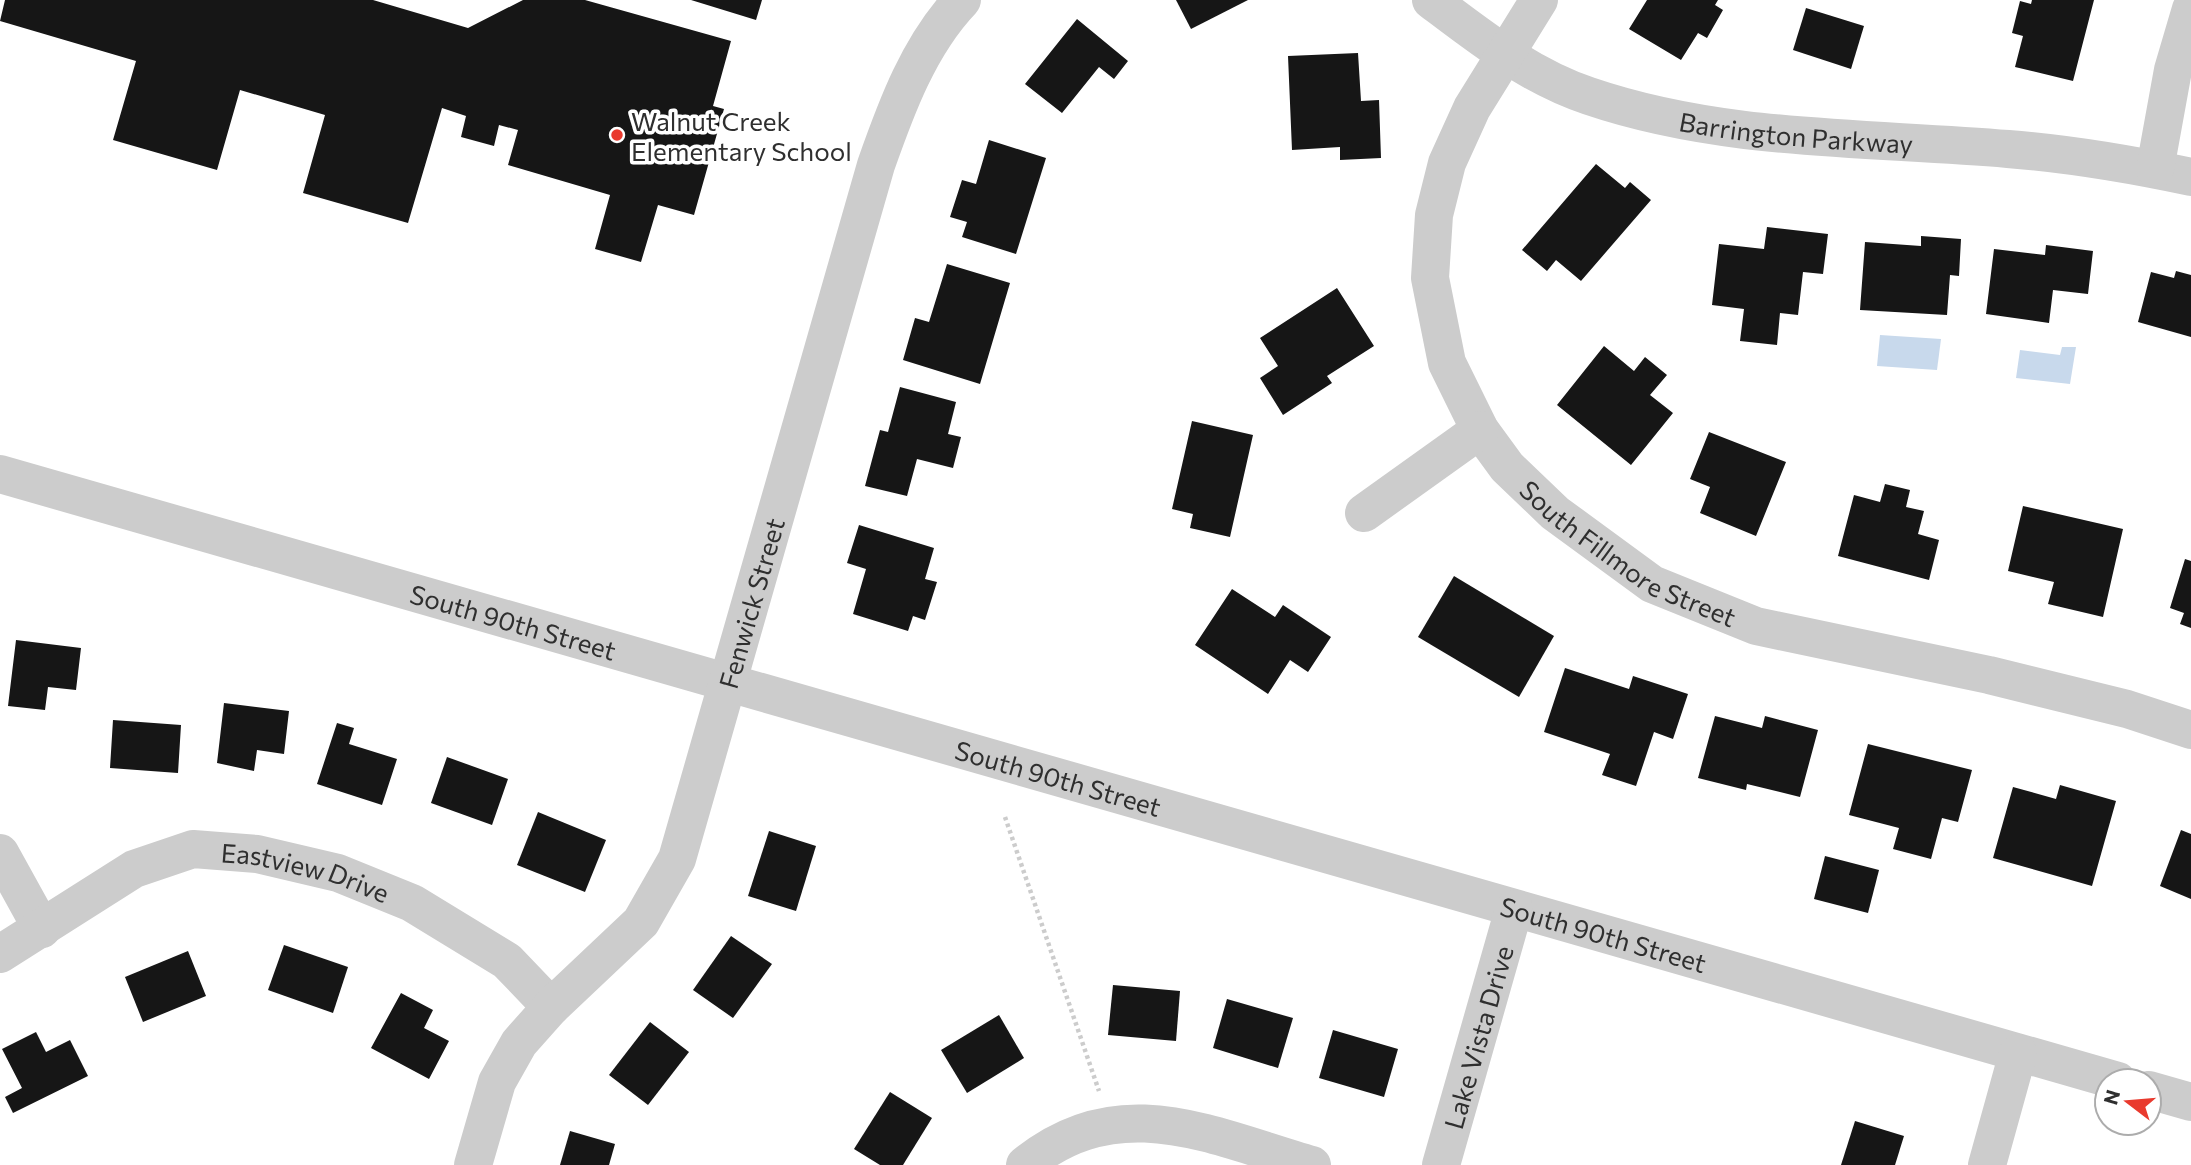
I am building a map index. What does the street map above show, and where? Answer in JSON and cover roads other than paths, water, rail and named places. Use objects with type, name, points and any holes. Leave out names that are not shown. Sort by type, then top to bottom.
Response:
[{"type":"street","name":"Fenwick Street","points":[[473,1165],[497,1083],[519,1043],[551,1007],[641,922],[677,859],[876,165],[911,77],[935,34],[962,0]]},
{"type":"street","name":"Barrington Parkway","points":[[1431,0],[1505,57],[1588,96],[1685,120],[1814,139],[2008,149],[2101,159],[2173,173]]},
{"type":"street","name":"South Fillmore Street","points":[[1538,0],[1472,108],[1447,163],[1433,228],[1430,278],[1447,363],[1480,430],[1507,467],[1555,513],[1652,584],[1756,626],[1989,675],[2127,709],[2191,730]]},
{"type":"street","points":[[2173,173],[2174,70],[2191,9]]},
{"type":"street","points":[[1364,513],[1480,430]]},
{"type":"street","name":"South 90th Street","points":[[0,474],[727,680],[2093,1074]]},
{"type":"street","name":"Eastview Drive","points":[[0,954],[134,869],[193,849],[257,854],[338,873],[412,904],[507,961],[551,1007]]},
{"type":"street","points":[[0,853],[42,929]]},
{"type":"street","name":"Lake Vista Drive","points":[[1441,1165],[1514,909]]},
{"type":"street","points":[[1987,1165],[2018,1053]]},
{"type":"street","points":[[2163,1094],[2191,1102]]},
{"type":"street","points":[[1024,1165],[1072,1136],[1097,1127],[1149,1121],[1174,1125],[1312,1165]]},
{"type":"water","points":[[1880,335],[1941,339],[1937,370],[1877,366]]},
{"type":"water","points":[[2062,347],[2076,347],[2070,384],[2016,378],[2020,350],[2060,355]]},
{"type":"place","name":"Walnut Creek Elementary School","points":[[617,135]]}]
